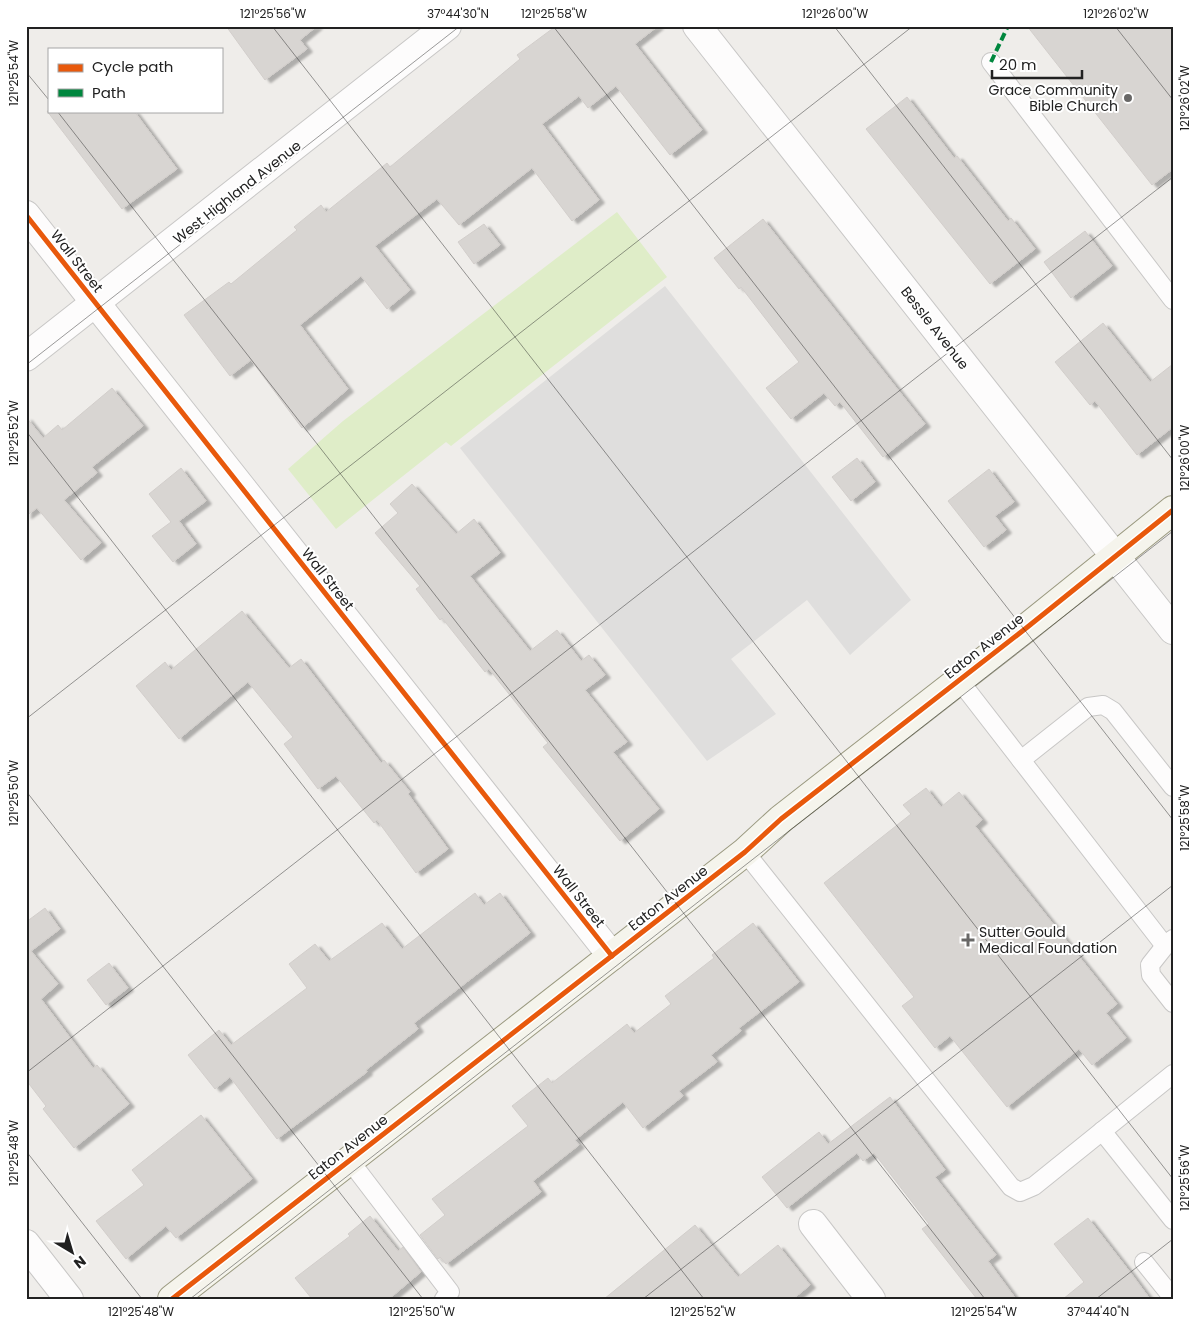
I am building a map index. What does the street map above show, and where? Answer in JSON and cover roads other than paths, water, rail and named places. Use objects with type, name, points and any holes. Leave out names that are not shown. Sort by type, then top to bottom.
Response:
[{"type":"street","name":"West Highland Avenue","points":[[26,357],[447,26]]},
{"type":"street","name":"Bessle Avenue","points":[[698,26],[1173,630]]},
{"type":"street","name":"Wall Street","points":[[26,215],[612,956]]},
{"type":"street","name":"Eaton Avenue","points":[[172,1299],[745,852],[781,819],[1173,510]]},
{"type":"street","points":[[813,1224],[870,1299]]},
{"type":"street","points":[[26,1244],[69,1299]]},
{"type":"lane","points":[[991,62],[1173,300]]},
{"type":"lane","points":[[959,680],[1021,760],[1169,942],[1150,965],[1151,975],[1173,1003]]},
{"type":"lane","points":[[1021,760],[1088,707],[1102,705],[1113,711],[1173,787]]},
{"type":"lane","points":[[745,852],[1011,1187],[1020,1192],[1034,1186],[1173,1074]]},
{"type":"lane","points":[[1102,1131],[1173,1220]]},
{"type":"lane","points":[[350,1161],[450,1292],[444,1299]]},
{"type":"lane","points":[[1144,1262],[1173,1298]]},
{"type":"place","name":"Grace Community Bible Church","points":[[1128,98]]},
{"type":"place","name":"Sutter Gould Medical Foundation","points":[[968,940]]}]
